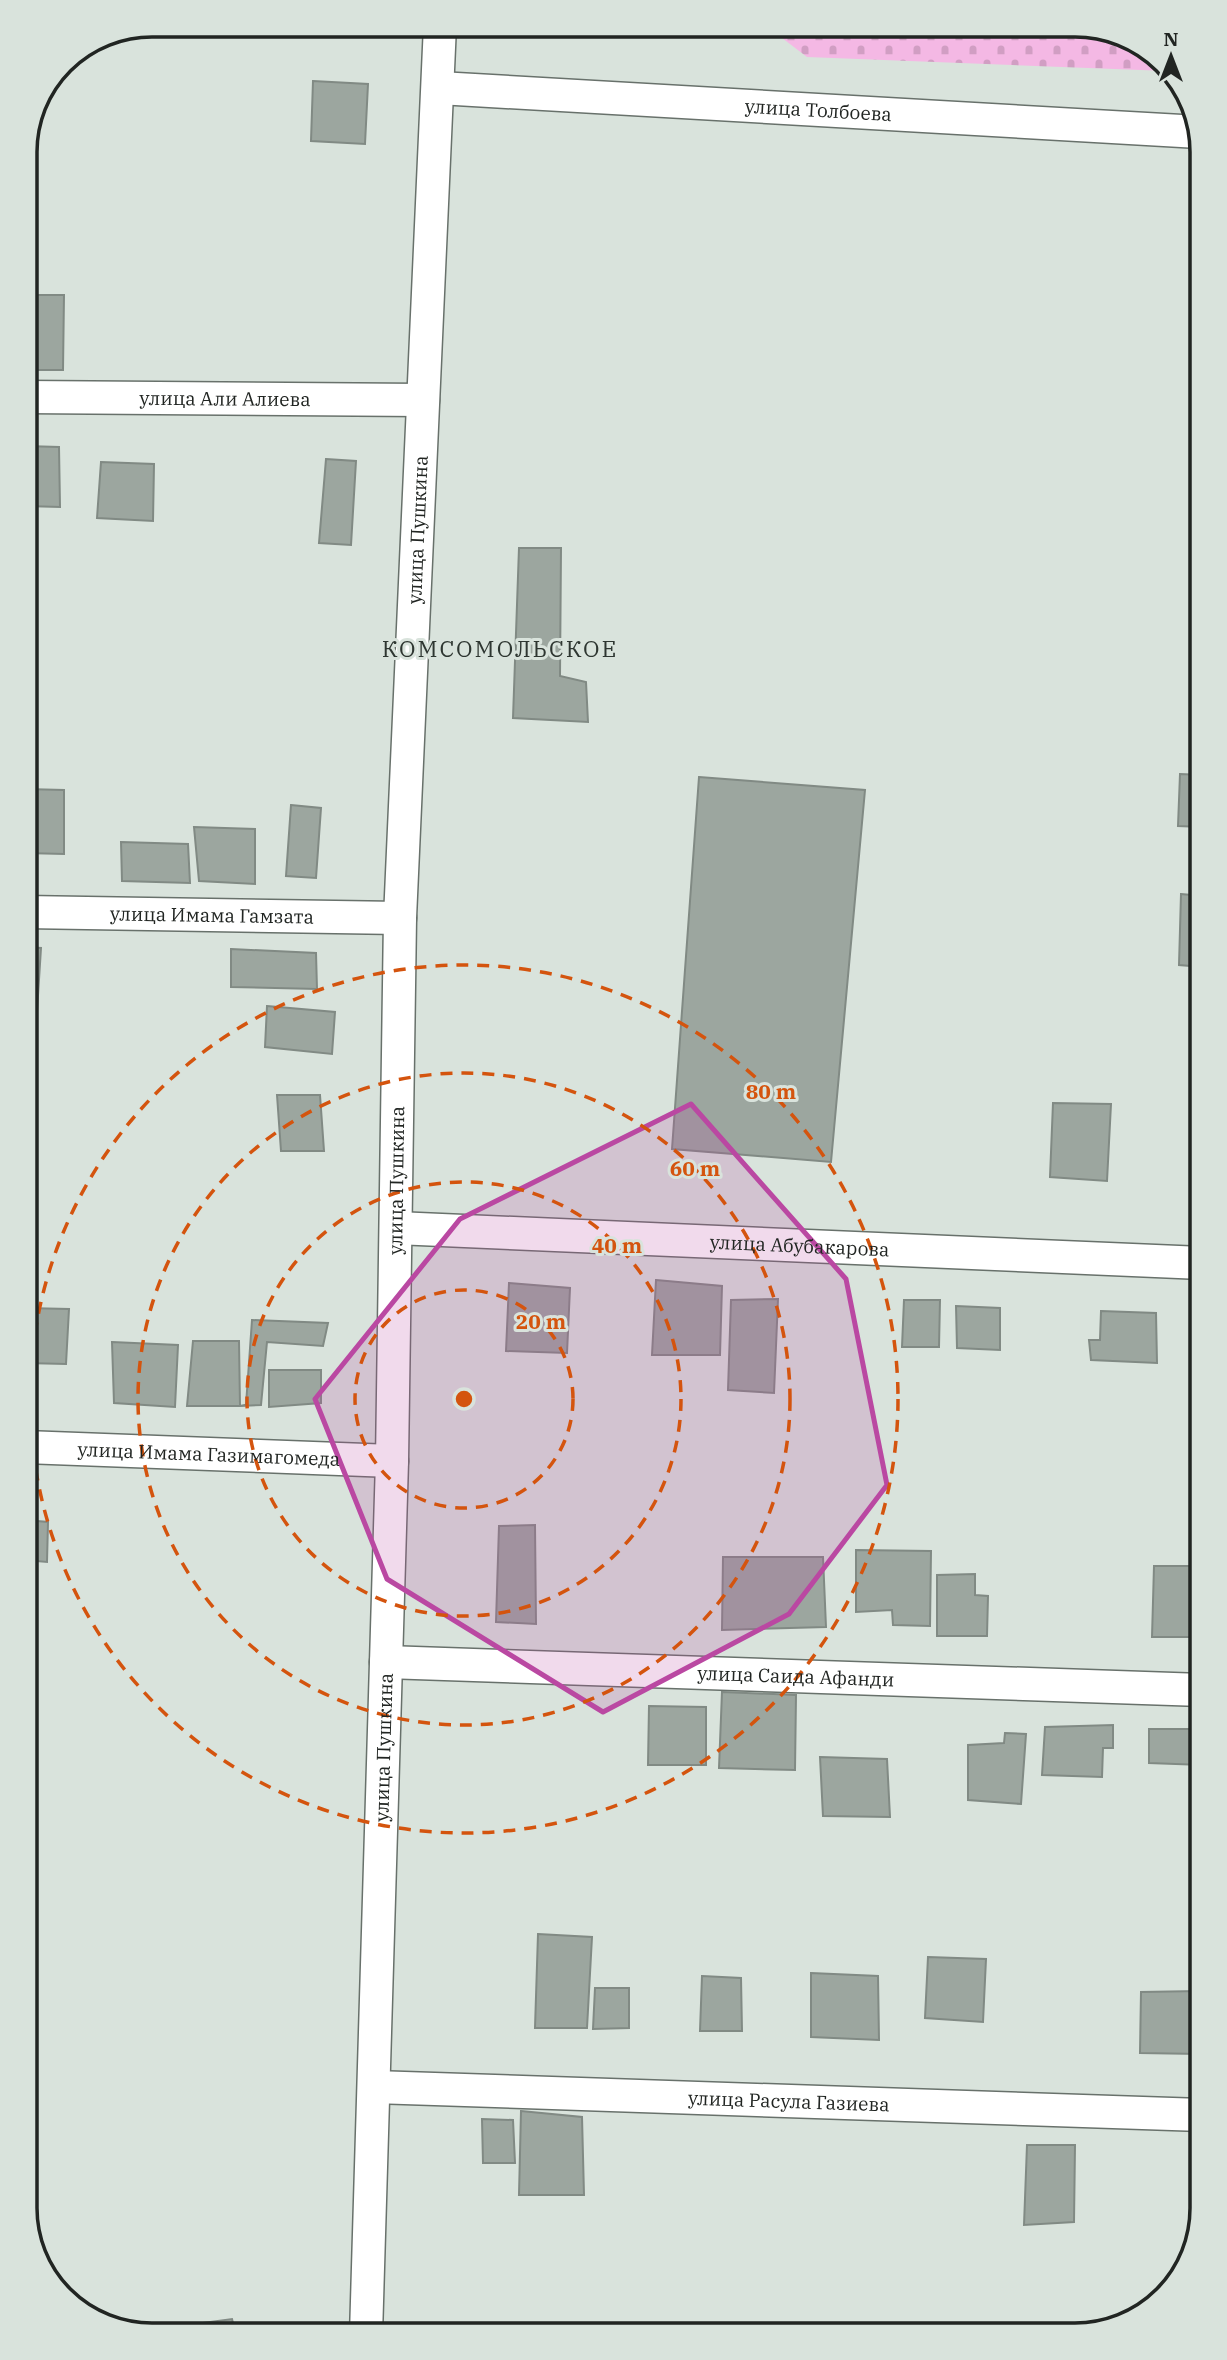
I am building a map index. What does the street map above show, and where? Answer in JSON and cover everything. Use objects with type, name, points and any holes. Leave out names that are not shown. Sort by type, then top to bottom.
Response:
[{"type":"street","name":"улица Пушкина","points":[[366,2323],[392,1461],[400,918],[440,37]]},
{"type":"street","name":"улица Толбоева","points":[[439,88],[1188,131]]},
{"type":"street","name":"улица Али Алиева","points":[[37,397],[423,400]]},
{"type":"street","name":"улица Имама Гамзата","points":[[37,912],[400,918]]},
{"type":"street","name":"улица Абубакарова","points":[[396,1228],[1190,1262]]},
{"type":"street","name":"улица Имама Газимагомеда","points":[[37,1447],[392,1461]]},
{"type":"street","name":"улица Саида Афанди","points":[[386,1662],[1190,1690]]},
{"type":"street","name":"улица Расула Газиева","points":[[374,2087],[1190,2115]]},
{"type":"highlighted area","points":[[691,1104],[846,1279],[887,1485],[789,1614],[603,1712],[387,1579],[315,1399],[460,1219]]},
{"type":"green space","points":[[781,37],[1082,37],[1112,43],[1136,54],[1136,70],[807,57]]},
{"type":"building","points":[[313,81],[368,84],[365,144],[311,141]]},
{"type":"building","points":[[37,295],[64,295],[63,370],[37,370]]},
{"type":"building","points":[[37,446],[59,447],[60,507],[37,506]]},
{"type":"building","points":[[326,459],[356,461],[351,545],[319,543]]},
{"type":"building","points":[[101,462],[154,464],[153,521],[97,518]]},
{"type":"building","points":[[519,548],[561,548],[560,676],[586,682],[588,722],[513,718]]},
{"type":"building","points":[[1180,774],[1190,774],[1190,826],[1178,826]]},
{"type":"building","points":[[699,777],[865,790],[831,1162],[672,1149]]},
{"type":"building","points":[[37,789],[64,790],[64,854],[37,853]]},
{"type":"building","points":[[291,805],[321,808],[316,878],[286,876]]},
{"type":"building","points":[[194,827],[255,829],[255,884],[199,881]]},
{"type":"building","points":[[121,842],[188,844],[190,883],[122,881]]},
{"type":"building","points":[[1181,894],[1190,895],[1190,966],[1179,965]]},
{"type":"building","points":[[37,948],[41,948],[37,1011]]},
{"type":"building","points":[[231,949],[316,953],[317,989],[231,987]]},
{"type":"building","points":[[267,1006],[335,1012],[332,1054],[265,1047]]},
{"type":"building","points":[[277,1095],[320,1095],[324,1151],[281,1151]]},
{"type":"building","points":[[1053,1103],[1111,1104],[1107,1181],[1050,1177]]},
{"type":"building","points":[[656,1280],[722,1286],[720,1355],[652,1355]]},
{"type":"building","points":[[509,1283],[570,1288],[567,1353],[506,1351]]},
{"type":"building","points":[[778,1299],[774,1393],[728,1390],[731,1300]]},
{"type":"building","points":[[904,1300],[940,1300],[939,1347],[902,1347]]},
{"type":"building","points":[[956,1306],[1000,1308],[1000,1350],[957,1348]]},
{"type":"building","points":[[37,1308],[69,1309],[66,1364],[37,1363]]},
{"type":"building","points":[[1101,1311],[1156,1313],[1157,1363],[1091,1360],[1089,1340],[1100,1340]]},
{"type":"building","points":[[252,1320],[328,1323],[323,1346],[267,1342],[261,1405],[240,1406],[246,1405]]},
{"type":"building","points":[[193,1341],[239,1341],[240,1406],[187,1406]]},
{"type":"building","points":[[112,1342],[178,1345],[175,1407],[114,1403]]},
{"type":"building","points":[[269,1370],[321,1370],[321,1403],[269,1407]]},
{"type":"building","points":[[37,1521],[48,1522],[47,1562],[37,1561]]},
{"type":"building","points":[[535,1525],[536,1624],[496,1622],[499,1526]]},
{"type":"building","points":[[856,1550],[931,1551],[930,1626],[893,1625],[892,1610],[856,1612]]},
{"type":"building","points":[[723,1557],[823,1557],[826,1627],[722,1630]]},
{"type":"building","points":[[1154,1566],[1190,1566],[1190,1637],[1152,1637]]},
{"type":"building","points":[[975,1574],[975,1595],[988,1596],[987,1636],[937,1636],[937,1575]]},
{"type":"building","points":[[722,1692],[796,1695],[795,1770],[719,1768]]},
{"type":"building","points":[[649,1706],[706,1707],[706,1765],[648,1765]]},
{"type":"building","points":[[1113,1725],[1113,1748],[1103,1748],[1102,1777],[1042,1775],[1045,1727]]},
{"type":"building","points":[[1149,1729],[1190,1729],[1190,1765],[1149,1763]]},
{"type":"building","points":[[1005,1733],[1026,1734],[1021,1804],[968,1800],[968,1745],[1004,1743]]},
{"type":"building","points":[[820,1757],[887,1759],[890,1817],[823,1816]]},
{"type":"building","points":[[538,1934],[592,1937],[587,2028],[535,2028]]},
{"type":"building","points":[[928,1957],[986,1959],[983,2022],[925,2018]]},
{"type":"building","points":[[811,1973],[878,1976],[879,2040],[811,2037]]},
{"type":"building","points":[[702,1976],[741,1978],[742,2031],[700,2031]]},
{"type":"building","points":[[595,1988],[629,1988],[629,2028],[593,2029]]},
{"type":"building","points":[[1190,1991],[1190,2054],[1140,2053],[1141,1992]]},
{"type":"building","points":[[521,2111],[582,2117],[584,2195],[519,2195]]},
{"type":"building","points":[[482,2119],[513,2120],[515,2163],[483,2163]]},
{"type":"building","points":[[1027,2145],[1075,2145],[1074,2222],[1024,2225]]},
{"type":"building","points":[[232,2319],[233,2323],[202,2323]]},
{"type":"district","name":"КОМСОМОЛЬСКОЕ","points":[[500,648]]}]
